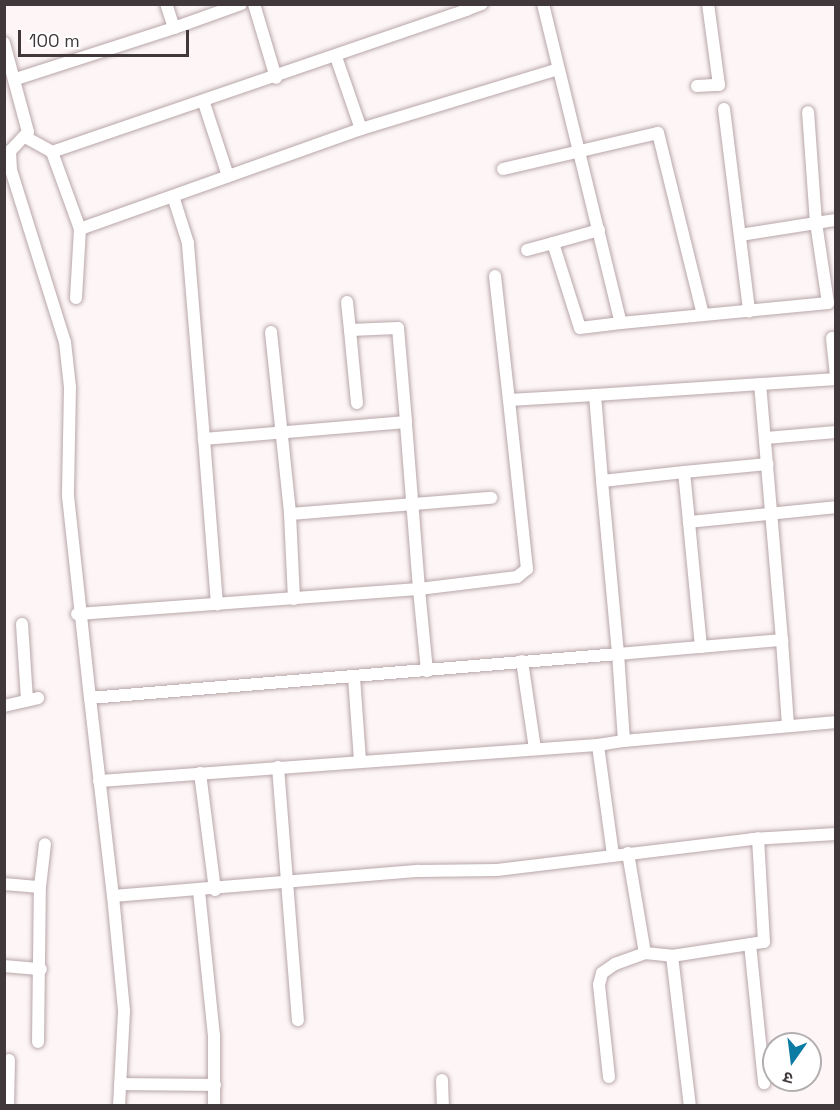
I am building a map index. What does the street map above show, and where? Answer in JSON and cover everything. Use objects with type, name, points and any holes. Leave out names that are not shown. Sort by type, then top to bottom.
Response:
[{"type":"street","points":[[166,4],[174,28]]},
{"type":"street","points":[[16,79],[241,4]]},
{"type":"street","points":[[254,4],[276,78]]},
{"type":"street","points":[[52,152],[204,103],[336,57],[466,7],[482,4]]},
{"type":"street","points":[[543,4],[621,323]]},
{"type":"street","points":[[697,86],[719,85],[708,4]]},
{"type":"street","points":[[4,43],[16,79],[27,138]]},
{"type":"street","points":[[336,57],[360,129]]},
{"type":"street","points":[[80,229],[360,129],[558,69]]},
{"type":"street","points":[[204,103],[228,176]]},
{"type":"street","points":[[724,109],[749,310]]},
{"type":"street","points":[[553,243],[580,328],[832,302],[816,223],[808,112]]},
{"type":"street","points":[[503,169],[658,133],[703,315]]},
{"type":"street","points":[[27,138],[8,148],[11,170],[65,342],[77,614],[90,698],[124,1011],[119,1106]]},
{"type":"street","points":[[27,138],[52,152],[80,229],[76,298]]},
{"type":"street","points":[[173,196],[188,243],[217,604]]},
{"type":"street","points":[[740,235],[836,220]]},
{"type":"street","points":[[528,250],[599,230]]},
{"type":"street","points":[[77,614],[419,589],[517,577],[527,569],[495,276]]},
{"type":"street","points":[[347,302],[357,404]]},
{"type":"street","points":[[350,330],[398,328],[427,671]]},
{"type":"street","points":[[271,332],[290,514],[294,599]]},
{"type":"street","points":[[509,400],[836,378],[832,338]]},
{"type":"street","points":[[760,384],[773,513],[788,726]]},
{"type":"street","points":[[595,395],[624,741]]},
{"type":"street","points":[[204,439],[281,430],[406,423]]},
{"type":"street","points":[[766,438],[836,432]]},
{"type":"street","points":[[602,481],[768,464]]},
{"type":"street","points":[[684,472],[700,647]]},
{"type":"street","points":[[290,514],[491,498]]},
{"type":"street","points":[[689,522],[836,507]]},
{"type":"street","points":[[4,706],[32,699],[22,624]]},
{"type":"street","points":[[90,698],[782,640]]},
{"type":"street","points":[[522,661],[536,749]]},
{"type":"street","points":[[354,677],[360,760]]},
{"type":"street","points":[[99,781],[360,760],[598,745],[836,722]]},
{"type":"street","points":[[598,745],[613,855]]},
{"type":"street","points":[[278,767],[298,1020]]},
{"type":"street","points":[[200,773],[215,890]]},
{"type":"street","points":[[112,896],[215,890],[286,882],[497,870],[759,838],[836,834]]},
{"type":"street","points":[[609,1077],[599,985],[602,973],[615,964],[645,953],[672,956],[764,942],[759,838]]},
{"type":"street","points":[[38,1042],[41,969],[40,887],[45,844]]},
{"type":"street","points":[[628,854],[645,953]]},
{"type":"street","points":[[4,884],[40,887]]},
{"type":"street","points":[[199,891],[214,1106]]},
{"type":"street","points":[[750,944],[762,1063]]},
{"type":"street","points":[[672,956],[690,1106]]},
{"type":"street","points":[[4,966],[41,969]]},
{"type":"street","points":[[8,1106],[9,1060]]},
{"type":"street","points":[[442,1080],[443,1106]]},
{"type":"street","points":[[120,1084],[214,1085]]}]
